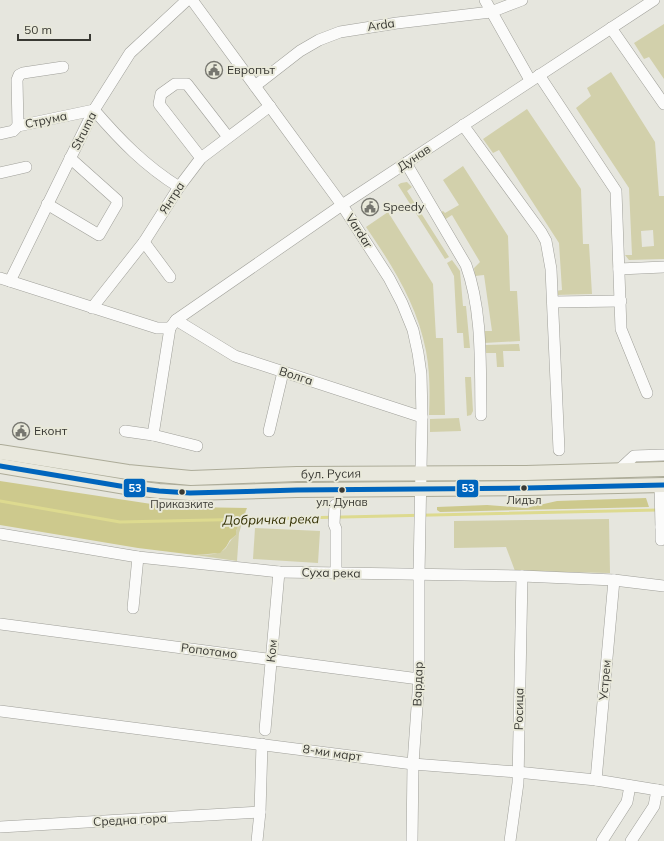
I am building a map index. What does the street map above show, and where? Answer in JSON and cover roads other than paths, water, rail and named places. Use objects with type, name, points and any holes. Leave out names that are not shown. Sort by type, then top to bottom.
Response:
[{"type":"main road","name":"бул. Русия","points":[[0,452],[128,472],[191,478],[296,474],[664,469]]},
{"type":"main road","name":"бул. Русия","points":[[0,466],[159,491],[190,493],[297,490],[420,495],[526,488],[662,485]]},
{"type":"street","name":"Struma","points":[[5,280],[47,204],[94,110],[130,53],[187,0]]},
{"type":"street","name":"Vardar","points":[[192,0],[342,205],[389,278],[402,303],[413,330],[421,374],[422,417],[420,527]]},
{"type":"street","points":[[484,0],[534,78],[616,191],[621,329],[647,393]]},
{"type":"street","name":"Arda","points":[[255,86],[300,51],[319,40],[340,32],[397,23],[491,12],[522,0]]},
{"type":"street","name":"Дунав","points":[[173,324],[342,205],[654,0]]},
{"type":"street","points":[[611,28],[664,104]]},
{"type":"street","points":[[18,126],[17,80],[19,75],[23,73],[63,67]]},
{"type":"street","points":[[201,158],[159,104],[161,94],[175,84],[187,84],[228,137]]},
{"type":"street","name":"Янтра","points":[[92,308],[144,242],[201,158],[270,106]]},
{"type":"street","name":"Струма","points":[[0,134],[13,131],[18,126],[94,110]]},
{"type":"street","points":[[94,110],[123,143],[150,167],[180,187]]},
{"type":"street","points":[[463,125],[546,241],[551,269],[559,450]]},
{"type":"street","points":[[47,204],[99,235],[117,204],[117,200],[70,158]]},
{"type":"street","points":[[406,163],[466,264],[472,280],[478,332],[481,415]]},
{"type":"street","points":[[0,173],[26,167]]},
{"type":"street","points":[[144,242],[170,277]]},
{"type":"street","points":[[619,269],[664,267]]},
{"type":"street","name":"Волга","points":[[5,280],[157,328],[173,324],[235,356],[422,417]]},
{"type":"street","points":[[553,302],[621,301]]},
{"type":"street","points":[[153,435],[173,324]]},
{"type":"street","points":[[269,431],[283,372]]},
{"type":"street","points":[[125,431],[153,435],[197,446]]},
{"type":"street","points":[[619,470],[634,456],[664,455]]},
{"type":"street","points":[[661,540],[662,524],[660,503],[662,485]]},
{"type":"street","points":[[335,505],[334,524],[336,529],[336,573]]},
{"type":"street","points":[[330,549],[331,530],[334,524]]},
{"type":"street","name":"Вардар","points":[[412,841],[413,764],[419,678],[420,527]]},
{"type":"street","name":"Суха река","points":[[0,534],[138,557],[279,572],[522,576],[614,580],[664,586]]},
{"type":"street","points":[[133,608],[138,557]]},
{"type":"street","name":"Ком","points":[[265,730],[279,572]]},
{"type":"street","name":"Росица","points":[[510,841],[518,783],[522,576]]},
{"type":"street","name":"Устрем","points":[[596,780],[614,580]]},
{"type":"street","name":"Ропотамо","points":[[0,624],[419,678]]},
{"type":"street","name":"8-ми март","points":[[0,710],[413,764],[596,780],[662,790]]},
{"type":"street","points":[[257,841],[260,812],[262,744]]},
{"type":"street","points":[[602,841],[626,802],[630,786]]},
{"type":"street","points":[[631,841],[654,806],[662,790]]},
{"type":"street","name":"Средна гора","points":[[0,827],[260,812]]},
{"type":"waterway","name":"Добричка река","points":[[0,501],[120,522],[658,510]]},
{"type":"place","name":"Европът","points":[[214,70]]},
{"type":"place","name":"Speedy","points":[[370,207]]},
{"type":"place","name":"Еконт","points":[[21,431]]},
{"type":"place","name":"Лидъл","points":[[524,488]]},
{"type":"place","name":"ул. Дунав","points":[[342,490]]},
{"type":"place","name":"Приказките","points":[[182,492]]}]
